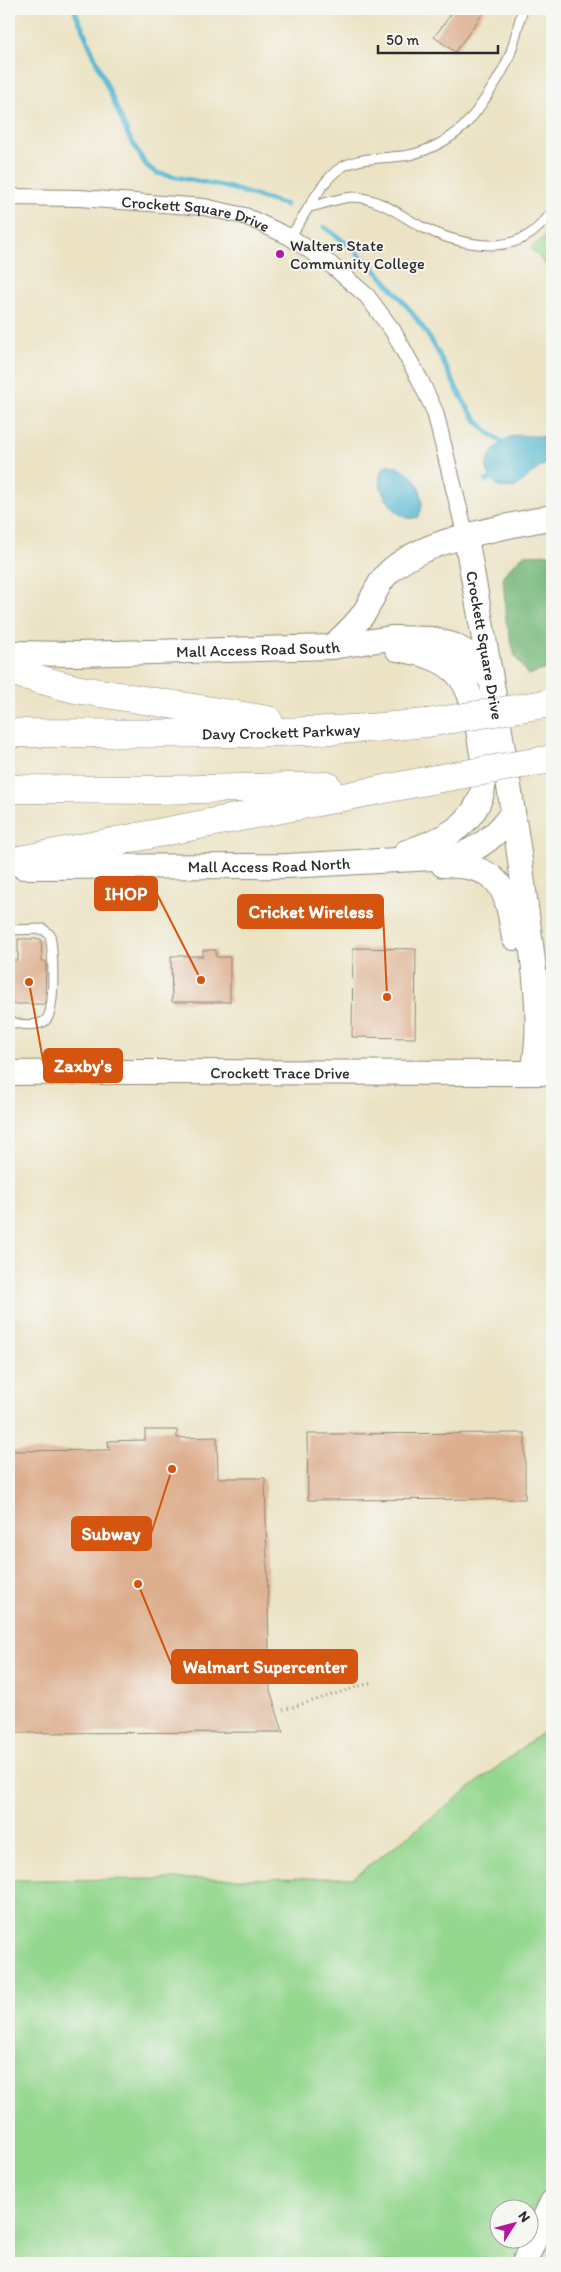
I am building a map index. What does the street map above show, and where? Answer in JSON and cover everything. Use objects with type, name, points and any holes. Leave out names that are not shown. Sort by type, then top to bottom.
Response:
[{"type":"highway","points":[[9,671],[75,689],[334,731]]},
{"type":"highway","name":"Davy Crockett Parkway","points":[[9,733],[154,734],[334,731],[426,723],[549,703]]},
{"type":"highway","points":[[9,862],[436,779],[552,759]]},
{"type":"highway","points":[[9,789],[295,787],[436,779]]},
{"type":"street","name":"Crockett Square Drive","points":[[9,197],[79,198],[204,207],[245,216],[290,238],[330,264],[367,296],[393,331],[435,412],[466,537],[512,812],[531,948],[538,1047],[543,1073]]},
{"type":"street","points":[[332,647],[363,615],[385,576],[397,564],[419,551],[466,537],[552,517]]},
{"type":"street","name":"Mall Access Road South","points":[[9,653],[77,654],[332,647],[391,638],[431,638],[453,645],[469,654],[490,679]]},
{"type":"street","points":[[332,647],[365,651],[397,649],[423,653],[451,667],[459,675],[474,701],[484,778],[482,793],[477,804],[460,826],[448,835],[423,846],[371,863]]},
{"type":"street","name":"Mall Access Road North","points":[[9,866],[184,868],[371,863],[452,857],[476,848],[495,834],[512,812]]},
{"type":"street","points":[[371,863],[480,869],[493,878],[503,889],[509,905],[517,964],[524,1048],[543,1073]]},
{"type":"street","name":"Crockett Trace Drive","points":[[9,1073],[543,1073]]},
{"type":"street","points":[[524,2263],[552,2202]]},
{"type":"lane","points":[[290,238],[328,180],[342,167],[361,161],[410,155],[424,151],[442,142],[464,126],[500,74],[509,57],[522,9]]},
{"type":"lane","points":[[310,208],[354,197],[369,200],[433,232],[463,241],[498,245],[530,234],[552,213]]},
{"type":"lane","points":[[9,926],[43,930],[50,935],[52,989],[51,1011],[42,1023],[21,1024],[9,1020]]},
{"type":"path","points":[[283,1710],[373,1682]]},
{"type":"green space","points":[[552,230],[552,272],[531,248]]},
{"type":"green space","points":[[552,554],[552,667],[528,675],[515,656],[506,621],[503,575],[523,555]]},
{"type":"green space","points":[[552,1725],[552,2263],[9,2263],[9,1880],[353,1878]]},
{"type":"water","points":[[518,435],[552,437],[552,461],[541,466],[514,488],[498,487],[490,477],[486,466],[491,455],[502,442]]},
{"type":"water","points":[[386,465],[403,469],[416,482],[422,500],[418,517],[406,518],[388,502],[381,486],[380,478],[381,471]]},
{"type":"building","points":[[455,9],[486,9],[455,52],[434,37]]},
{"type":"building","points":[[18,939],[41,939],[42,961],[46,961],[45,1004],[12,1004],[11,960],[18,960]]},
{"type":"building","points":[[353,948],[416,949],[415,1038],[352,1037]]},
{"type":"building","points":[[203,950],[216,950],[216,957],[230,957],[230,1002],[172,1002],[171,956],[203,956]]},
{"type":"building","points":[[145,1430],[177,1430],[177,1438],[217,1437],[218,1478],[265,1478],[270,1690],[283,1732],[9,1733],[9,1451],[109,1450],[108,1441],[145,1440]]},
{"type":"building","points":[[525,1433],[525,1499],[308,1500],[307,1434]]},
{"type":"waterway","points":[[74,9],[129,137],[146,165],[156,173],[227,187],[286,205]]},
{"type":"waterway","points":[[324,227],[355,251],[396,293],[431,340],[470,412],[492,436],[506,444]]},
{"type":"waterway","points":[[486,481],[497,476]]},
{"type":"place","name":"Walters State Community College","points":[[280,254]]},
{"type":"place","name":"IHOP","points":[[201,980]]},
{"type":"place","name":"Zaxby's","points":[[29,982]]},
{"type":"place","name":"Cricket Wireless","points":[[387,997]]},
{"type":"place","name":"Subway","points":[[172,1469]]},
{"type":"place","name":"Walmart Supercenter","points":[[138,1584]]}]
